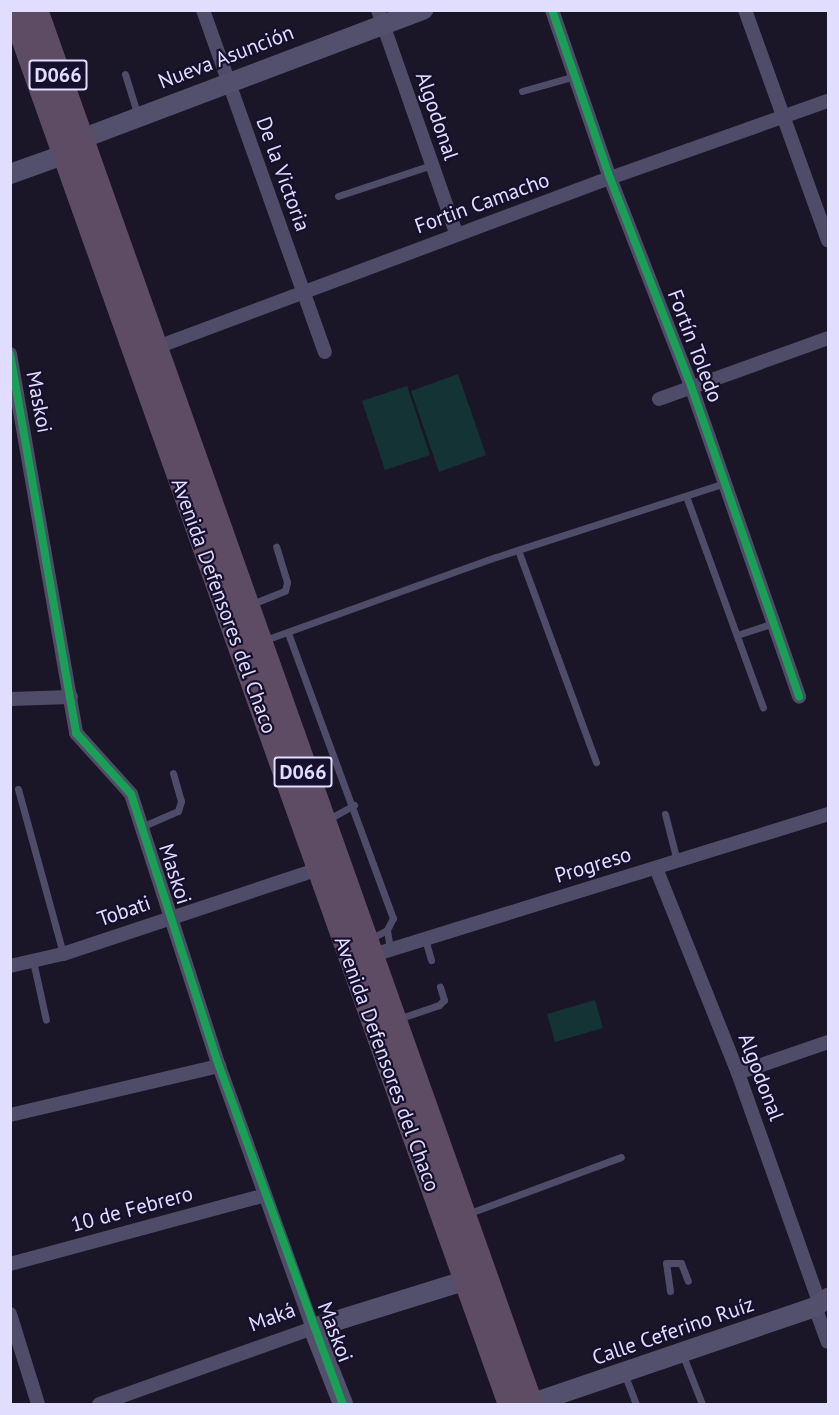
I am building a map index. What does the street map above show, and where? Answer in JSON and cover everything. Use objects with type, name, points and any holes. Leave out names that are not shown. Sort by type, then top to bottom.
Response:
[{"type":"highway","name":"Avenida Defensores del Chaco","points":[[14,10],[29,53],[71,148],[152,349],[321,823],[375,950],[393,1021],[530,1404]]},
{"type":"highway","name":"Avenida Defensores del Chaco","points":[[35,10],[71,148],[318,869],[464,1281],[511,1404]]},
{"type":"street","name":"De la Victoria","points":[[203,10],[226,81],[325,352]]},
{"type":"street","name":"Nueva Asunción","points":[[10,174],[138,116],[380,18],[423,10]]},
{"type":"street","name":"Fortín Toledo","points":[[552,10],[610,178],[692,386],[799,697]]},
{"type":"street","points":[[745,10],[828,240]]},
{"type":"street","name":"Algodonal","points":[[380,18],[457,235]]},
{"type":"street","name":"Fortin Camacho","points":[[152,349],[610,178],[828,101]]},
{"type":"street","points":[[659,399],[828,338]]},
{"type":"street","name":"Maskoi","points":[[10,354],[76,733],[131,794],[219,1066],[313,1328],[343,1404]]},
{"type":"street","points":[[10,699],[71,697]]},
{"type":"street","name":"Progreso","points":[[375,950],[425,939],[828,814]]},
{"type":"street","name":"Algodonal","points":[[656,868],[738,1073],[821,1295],[828,1342]]},
{"type":"street","name":"Tobati","points":[[10,966],[63,954],[318,869]]},
{"type":"street","points":[[738,1073],[828,1042]]},
{"type":"street","points":[[10,1115],[219,1066]]},
{"type":"street","name":"10 de Febrero","points":[[10,1264],[265,1195]]},
{"type":"street","name":"Maká","points":[[99,1404],[313,1328],[464,1281]]},
{"type":"street","name":"Calle Ceferino Ruíz","points":[[530,1404],[624,1373],[821,1295]]},
{"type":"street","points":[[10,1314],[38,1404]]},
{"type":"lane","points":[[125,74],[138,116]]},
{"type":"lane","points":[[522,91],[574,76]]},
{"type":"lane","points":[[338,196],[432,165]]},
{"type":"lane","points":[[257,642],[288,633],[518,550],[725,483]]},
{"type":"lane","points":[[686,496],[763,707]]},
{"type":"lane","points":[[244,607],[285,591],[287,582],[276,547]]},
{"type":"lane","points":[[518,550],[596,762]]},
{"type":"lane","points":[[737,635],[774,623]]},
{"type":"lane","points":[[288,633],[354,805],[393,918],[375,950]]},
{"type":"lane","points":[[141,827],[178,811],[181,801],[173,772]]},
{"type":"lane","points":[[18,789],[63,954]]},
{"type":"lane","points":[[321,823],[354,805]]},
{"type":"lane","points":[[665,814],[677,861]]},
{"type":"lane","points":[[375,950],[387,930]]},
{"type":"lane","points":[[425,939],[432,960]]},
{"type":"lane","points":[[33,961],[46,1020]]},
{"type":"lane","points":[[393,1021],[439,1005],[444,1000],[440,987]]},
{"type":"lane","points":[[462,1216],[621,1156]]},
{"type":"lane","points":[[670,1291],[666,1263],[681,1263],[688,1281]]},
{"type":"lane","points":[[685,1349],[702,1404]]},
{"type":"lane","points":[[624,1373],[636,1404]]},
{"type":"green space","points":[[458,374],[486,455],[439,472],[411,391]]},
{"type":"green space","points":[[407,386],[430,455],[385,470],[362,401]]},
{"type":"green space","points":[[595,1000],[603,1028],[555,1042],[547,1014]]},
{"type":"cycle path","points":[[552,10],[610,178],[691,386],[799,697]]},
{"type":"cycle path","points":[[10,354],[76,733],[131,794],[219,1066],[343,1404]]}]
